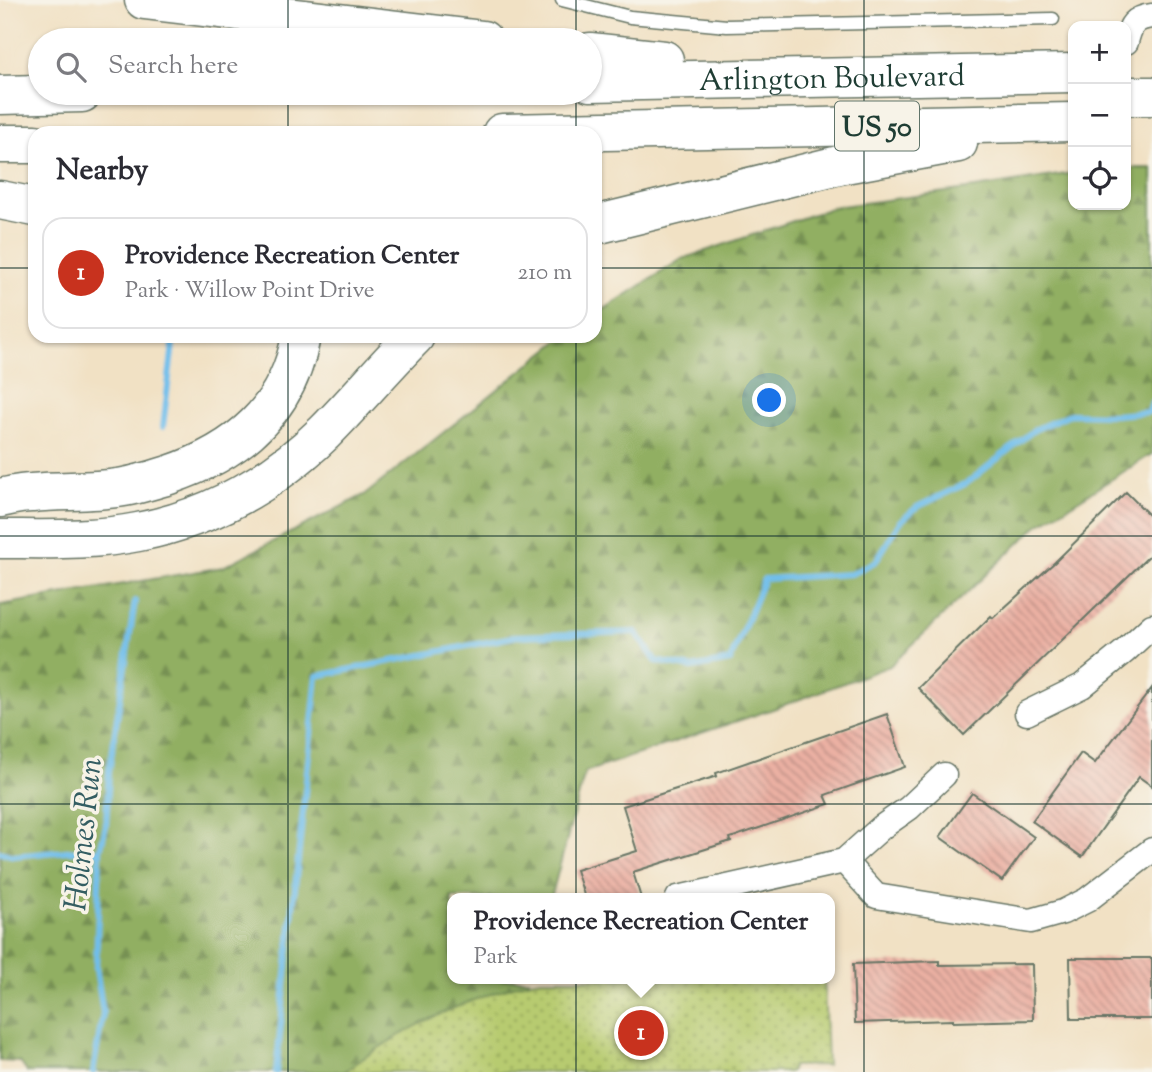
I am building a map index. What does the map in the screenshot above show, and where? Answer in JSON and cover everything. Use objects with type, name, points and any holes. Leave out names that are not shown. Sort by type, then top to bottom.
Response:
[{"type":"highway","points":[[144,0],[381,28]]},
{"type":"highway","points":[[602,53],[844,78]]},
{"type":"highway","points":[[1131,72],[1152,72]]},
{"type":"highway","name":"Arlington Boulevard","points":[[602,82],[1068,74]]},
{"type":"highway","points":[[0,94],[28,94]]},
{"type":"highway","points":[[681,130],[786,104],[1068,97]]},
{"type":"highway","name":"Arlington Boulevard","points":[[602,131],[1068,125]]},
{"type":"highway","points":[[602,223],[839,165],[1068,126]]},
{"type":"highway","points":[[0,145],[28,144]]},
{"type":"highway","points":[[0,161],[28,160]]},
{"type":"highway","points":[[0,200],[28,206]]},
{"type":"highway","points":[[10,493],[119,488],[148,482],[214,456],[241,438],[264,417],[289,381],[300,343]]},
{"type":"highway","points":[[0,539],[78,539],[137,533],[192,519],[224,505],[264,482],[297,457],[324,433],[408,343]]},
{"type":"highway","points":[[0,548],[50,539]]},
{"type":"street","points":[[1131,28],[1141,18],[1152,16]]},
{"type":"street","points":[[1027,713],[1083,685],[1152,626]]},
{"type":"street","points":[[700,893],[844,861],[882,827],[909,808],[944,775]]},
{"type":"street","points":[[844,861],[876,896],[1031,921],[1063,912],[1087,900],[1152,850]]},
{"type":"lane","points":[[562,0],[630,17],[727,26],[1053,19]]},
{"type":"green space","points":[[1131,168],[1152,168],[1152,454],[1037,526],[890,666],[773,709],[585,772],[552,893],[447,893],[447,984],[526,984],[469,1072],[27,1072],[20,1062],[0,1061],[0,605],[223,567],[366,494],[556,343],[602,343],[602,310],[682,259],[834,207],[1068,174],[1068,210],[1131,210]]},
{"type":"green space","points":[[520,984],[824,984],[827,1065],[792,1066],[791,1072],[344,1072],[399,1036],[478,998]]},
{"type":"building","points":[[1126,492],[1152,518],[1152,553],[964,735],[918,688],[991,616],[993,618],[1055,562]]},
{"type":"building","points":[[1152,688],[1152,786],[1139,777],[1082,857],[1032,821],[1081,753],[1095,763]]},
{"type":"building","points":[[887,714],[905,767],[825,795],[829,804],[730,838],[731,841],[633,872],[639,893],[583,893],[576,870],[637,851],[623,806],[717,776],[716,773]]},
{"type":"building","points":[[972,793],[1034,837],[1002,881],[940,837]]},
{"type":"building","points":[[1070,958],[1152,958],[1152,1019],[1071,1019]]},
{"type":"building","points":[[939,961],[939,965],[1032,964],[1033,1020],[855,1023],[853,964]]},
{"type":"waterway","name":"Holmes Run","points":[[163,427],[173,343]]},
{"type":"waterway","points":[[276,1072],[317,676],[517,636],[636,632],[656,661],[692,668],[730,661],[764,579],[851,574],[876,561],[900,522],[917,507],[967,483],[1034,430],[1070,414],[1115,415],[1149,412],[1152,402]]},
{"type":"waterway","name":"Holmes Run","points":[[93,1072],[103,1013],[96,968],[100,851],[106,825],[109,771],[135,601]]},
{"type":"waterway","points":[[0,852],[13,856],[100,851]]},
{"type":"place","name":"Providence Recreation Center","points":[[641,1033]]}]
